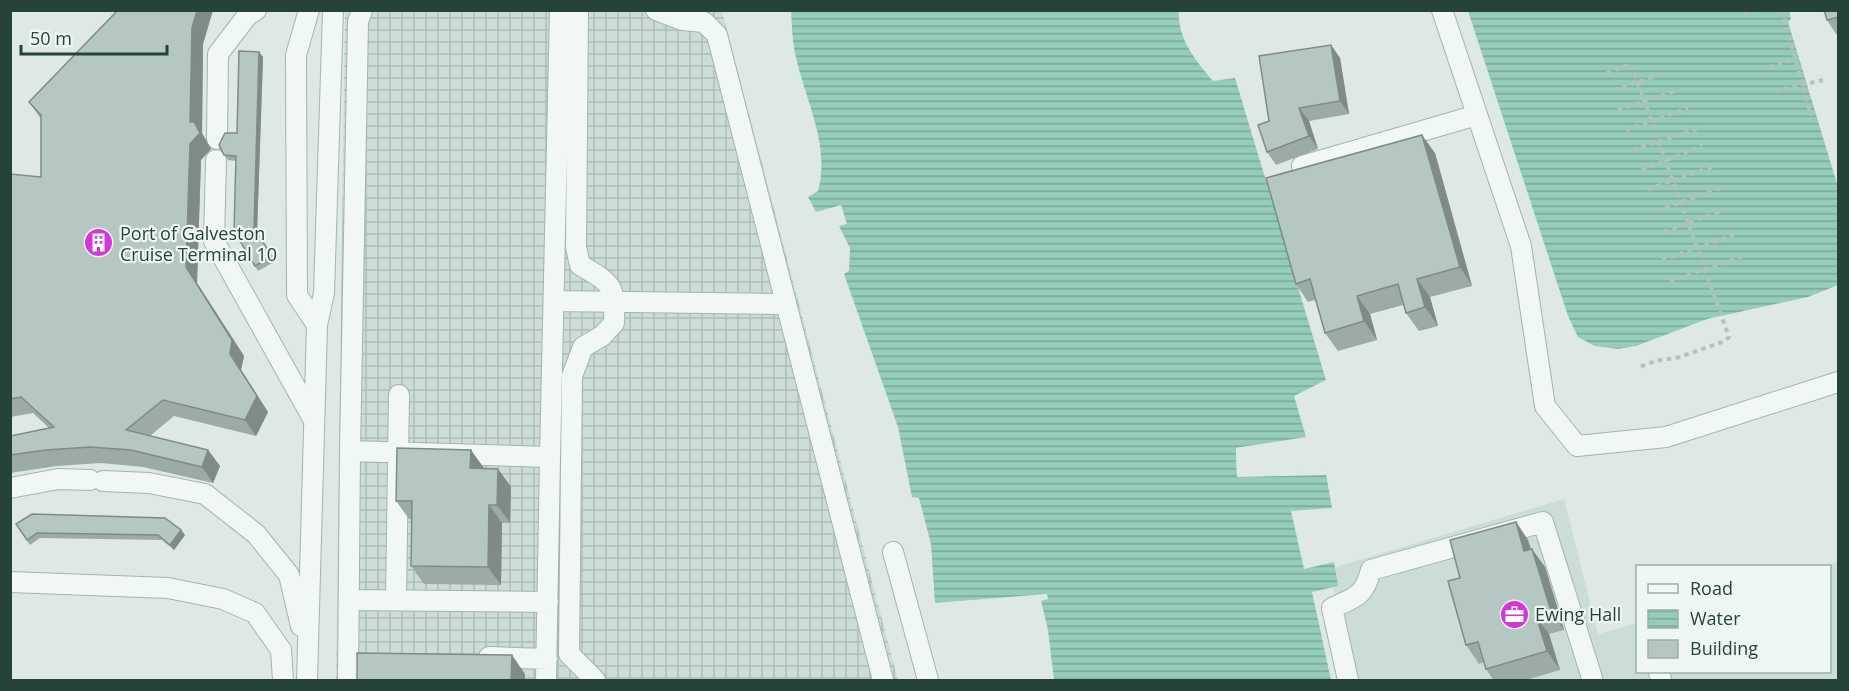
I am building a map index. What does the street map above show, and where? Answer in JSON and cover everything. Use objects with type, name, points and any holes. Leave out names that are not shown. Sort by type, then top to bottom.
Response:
[{"type":"street","points":[[217,139],[218,54],[247,16],[256,10]]},
{"type":"street","points":[[307,681],[316,325],[324,293],[333,10],[308,11],[296,55],[297,295],[316,325]]},
{"type":"street","points":[[348,681],[357,31],[362,10]]},
{"type":"street","points":[[546,681],[560,10]]},
{"type":"street","points":[[578,10],[576,248],[580,265],[603,278],[614,293],[614,323],[602,336],[583,346],[573,376],[569,654],[595,681]]},
{"type":"street","points":[[656,10],[682,20],[704,22],[717,35],[883,681]]},
{"type":"street","points":[[1442,10],[1521,246],[1545,406],[1577,446],[1666,436],[1839,382]]},
{"type":"street","points":[[1302,166],[1477,116]]},
{"type":"street","points":[[216,160],[214,241],[313,419]]},
{"type":"street","points":[[554,301],[785,304]]},
{"type":"street","points":[[396,600],[399,395]]},
{"type":"street","points":[[350,451],[550,457]]},
{"type":"street","points":[[10,488],[58,479],[149,483],[205,494],[256,534],[289,575],[307,652]]},
{"type":"street","points":[[1348,681],[1332,608],[1360,595],[1367,586],[1371,570],[1544,522],[1592,678]]},
{"type":"street","points":[[893,552],[928,681]]},
{"type":"street","points":[[10,582],[168,588],[223,598],[255,613],[281,650],[283,681]]},
{"type":"street","points":[[349,600],[548,602]]},
{"type":"street","points":[[348,654],[372,654]]},
{"type":"street","points":[[465,657],[547,659]]},
{"type":"path","points":[[1744,14],[1755,10]]},
{"type":"path","points":[[1782,10],[1811,116]]},
{"type":"path","points":[[1769,67],[1796,59]]},
{"type":"path","points":[[1607,72],[1631,64],[1729,336],[1725,341],[1680,357],[1655,361],[1637,368]]},
{"type":"path","points":[[1614,90],[1665,74]]},
{"type":"path","points":[[1775,91],[1823,80]]},
{"type":"path","points":[[1618,110],[1675,91]]},
{"type":"path","points":[[1626,130],[1688,108]]},
{"type":"path","points":[[1633,150],[1697,129]]},
{"type":"path","points":[[1642,170],[1702,146]]},
{"type":"path","points":[[1648,189],[1712,167]]},
{"type":"path","points":[[1658,211],[1720,188]]},
{"type":"path","points":[[1664,232],[1727,209]]},
{"type":"path","points":[[1662,260],[1736,234]]},
{"type":"path","points":[[1670,281],[1744,255]]},
{"type":"shaded area","points":[[345,11],[722,11],[898,680],[336,680]]},
{"type":"shaded area","points":[[1564,499],[1598,634],[1636,623],[1636,673],[1831,673],[1831,565],[1828,565],[1838,562],[1838,680],[1354,680],[1329,569]]},
{"type":"water","points":[[791,11],[1179,11],[1184,40],[1213,81],[1235,78],[1326,380],[1294,396],[1306,437],[1236,448],[1237,476],[1326,474],[1332,508],[1291,511],[1304,569],[1334,562],[1338,586],[1312,592],[1331,680],[1054,680],[1048,630],[1041,601],[1048,599],[1047,594],[935,603],[931,544],[919,498],[912,497],[898,427],[844,274],[849,271],[850,248],[839,226],[847,224],[841,205],[816,212],[808,197],[818,191],[821,156],[815,121],[795,53]]},
{"type":"water","points":[[1468,11],[1789,11],[1791,19],[1788,22],[1838,187],[1838,285],[1808,297],[1707,319],[1636,346],[1618,349],[1595,346],[1578,337],[1568,316]]},
{"type":"pier","points":[[1308,438],[1239,450],[1240,474],[1326,471],[1329,475],[1237,477],[1236,448]]},
{"type":"building","name":"Port of Galveston Cruise Terminal 10","points":[[118,10],[197,10],[192,28],[190,122],[194,122],[200,133],[190,144],[186,267],[232,340],[230,354],[257,396],[245,420],[163,400],[126,430],[208,450],[202,467],[131,450],[90,447],[10,455],[10,436],[54,427],[21,397],[10,399],[10,174],[41,177],[41,115],[29,102]]},
{"type":"building","points":[[1824,10],[1839,10],[1839,17],[1827,20]]},
{"type":"building","points":[[1331,45],[1340,101],[1299,108],[1309,136],[1267,152],[1258,125],[1269,121],[1259,56]]},
{"type":"building","points":[[239,51],[259,52],[254,228],[272,256],[255,266],[234,231],[236,156],[224,155],[219,145],[225,133],[237,133]]},
{"type":"building","points":[[1422,135],[1460,267],[1417,279],[1425,307],[1406,313],[1398,284],[1357,296],[1364,321],[1325,333],[1310,279],[1296,284],[1266,178]]},
{"type":"building","points":[[397,448],[471,450],[470,468],[498,469],[497,505],[489,505],[488,567],[411,566],[412,501],[396,501]]},
{"type":"building","points":[[32,514],[165,518],[181,530],[170,545],[158,535],[37,533],[27,540],[16,524]]},
{"type":"building","name":"Ewing Hall","points":[[1516,522],[1524,551],[1532,549],[1551,611],[1536,616],[1547,651],[1486,669],[1478,642],[1466,645],[1448,581],[1460,578],[1450,540]]},
{"type":"building","points":[[357,653],[512,655],[511,681],[357,681]]},
{"type":"place","name":"Port of Galveston Cruise Terminal 10","points":[[99,243]]},
{"type":"place","name":"Ewing Hall","points":[[1514,614]]}]
